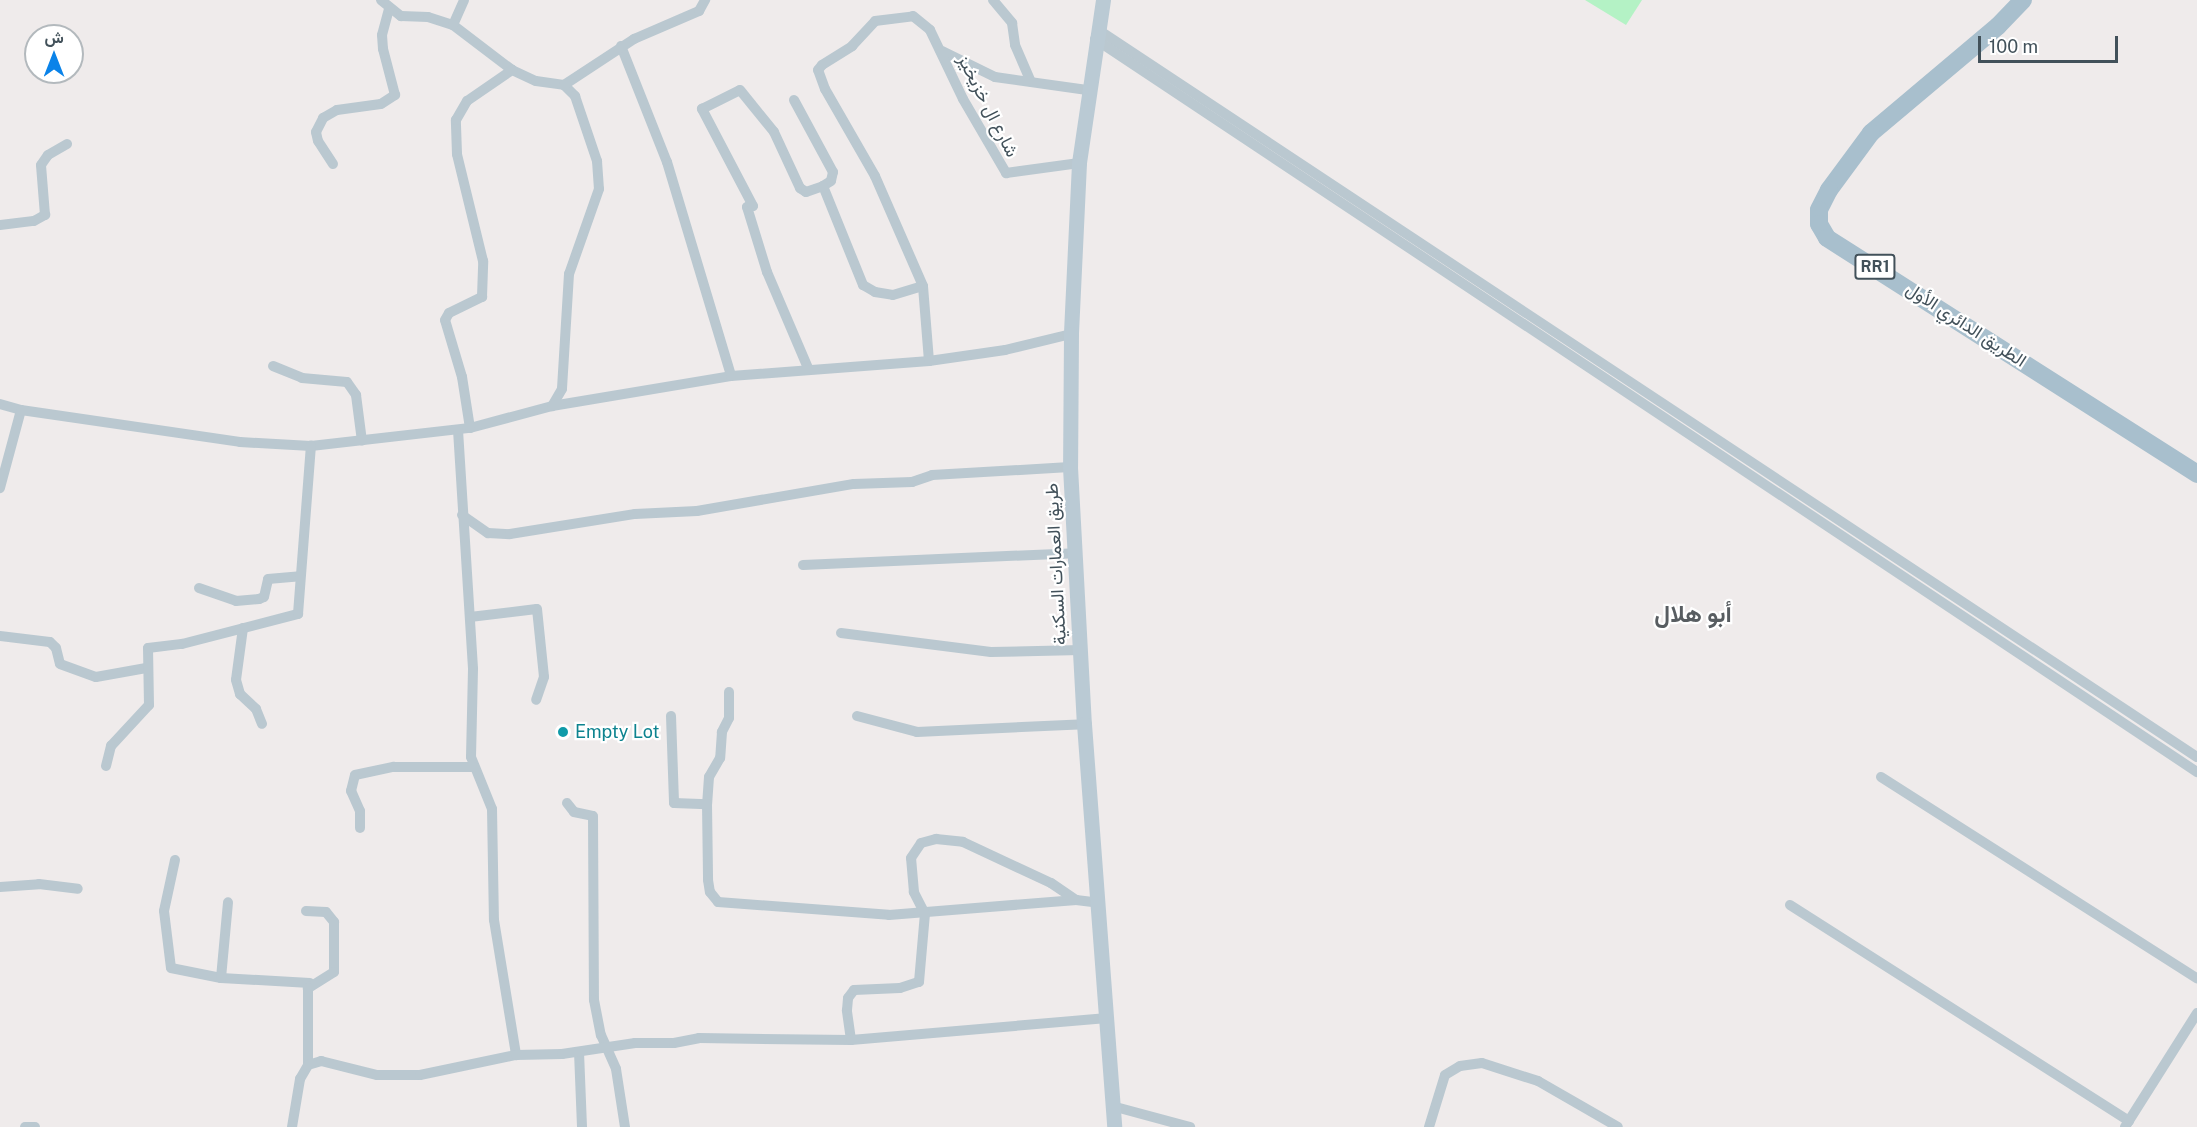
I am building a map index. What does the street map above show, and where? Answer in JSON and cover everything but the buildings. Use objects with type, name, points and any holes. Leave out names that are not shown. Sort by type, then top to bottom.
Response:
[{"type":"main road","name":"طريق العمارات السكنية","points":[[1103,0],[1087,90],[1079,163],[1071,334],[1070,468],[1084,724],[1114,1127]]},
{"type":"main road","name":"الطريق الدائري الأول","points":[[2023,0],[1998,26],[1871,133],[1828,190],[1819,210],[1819,224],[1827,238],[2197,474]]},
{"type":"street","points":[[453,25],[464,0]]},
{"type":"street","points":[[564,85],[621,46],[699,11],[705,0]]},
{"type":"street","points":[[993,0],[1011,23],[1015,45],[1031,82]]},
{"type":"street","points":[[385,4],[401,16],[428,17],[453,25],[512,70],[536,81],[564,85],[574,96],[582,114],[597,161],[599,189],[569,274],[561,389],[552,405]]},
{"type":"street","points":[[333,164],[318,141],[316,132],[323,118],[337,110],[381,104],[395,95],[382,42],[385,4]]},
{"type":"street","points":[[928,361],[923,286],[875,176],[825,89],[819,70],[832,57],[852,46],[875,21],[890,17],[913,16],[924,21],[942,51],[981,73],[1087,90]]},
{"type":"street","points":[[1096,34],[2197,757]]},
{"type":"street","points":[[1096,34],[2197,772]]},
{"type":"street","points":[[621,46],[667,162],[731,376]]},
{"type":"street","name":"شارع ال خزيخيز","points":[[942,51],[963,99],[1006,173],[1079,163]]},
{"type":"street","points":[[512,70],[467,101],[456,120],[457,154],[483,261],[482,297],[449,313],[446,320],[462,377],[464,429],[462,515],[470,617],[472,767],[492,809],[494,920],[516,1055]]},
{"type":"street","points":[[794,100],[833,172],[831,181],[806,192],[800,188],[774,132],[740,90],[702,109],[753,206],[747,207],[760,252],[808,368]]},
{"type":"street","points":[[0,225],[34,220],[45,215],[41,165],[48,155],[67,144]]},
{"type":"street","points":[[823,186],[863,285],[875,292],[893,294],[923,286]]},
{"type":"street","points":[[0,404],[21,410],[240,442],[311,446],[464,429],[552,405],[731,376],[808,368],[928,361],[1005,350],[1071,334]]},
{"type":"street","points":[[273,366],[302,378],[347,382],[356,395],[362,441]]},
{"type":"street","points":[[0,488],[21,410]]},
{"type":"street","points":[[105,766],[111,746],[149,705],[146,652],[151,647],[182,644],[298,614],[311,446]]},
{"type":"street","points":[[462,515],[488,533],[510,534],[635,514],[697,511],[854,483],[912,482],[932,475],[1070,468]]},
{"type":"street","points":[[803,565],[1075,553]]},
{"type":"street","points":[[199,588],[236,601],[259,599],[264,597],[268,579],[300,576]]},
{"type":"street","points":[[470,617],[537,609],[544,677],[536,700]]},
{"type":"street","points":[[243,628],[236,680],[240,694],[256,709],[262,724]]},
{"type":"street","points":[[841,633],[991,652],[1081,650]]},
{"type":"street","points":[[0,636],[50,642],[56,648],[60,664],[96,677],[146,668]]},
{"type":"street","points":[[729,692],[729,718],[722,732],[720,758],[709,777],[707,804],[708,879],[710,892],[718,902],[889,915],[924,914],[1076,900],[1099,903]]},
{"type":"street","points":[[670,716],[674,803],[707,804]]},
{"type":"street","points":[[857,716],[916,732],[1084,724]]},
{"type":"street","points":[[360,828],[359,810],[351,791],[355,775],[394,767],[472,767]]},
{"type":"street","points":[[1881,777],[2197,978]]},
{"type":"street","points":[[567,803],[571,811],[590,813],[594,819],[594,1000],[601,1035],[609,1047],[625,1127]]},
{"type":"street","points":[[851,1040],[847,1010],[848,998],[854,990],[900,988],[919,982],[924,914],[915,892],[912,854],[921,843],[936,839],[953,840],[978,849],[1051,883],[1076,900]]},
{"type":"street","points":[[175,860],[164,911],[170,965],[176,970],[221,978],[310,983],[330,977],[334,972],[334,922],[326,912],[306,911]]},
{"type":"street","points":[[0,887],[39,884],[78,889]]},
{"type":"street","points":[[221,978],[228,902]]},
{"type":"street","points":[[1790,905],[2127,1124],[2197,1013]]},
{"type":"street","points":[[292,1127],[300,1079],[308,1065],[310,983]]},
{"type":"street","points":[[308,1065],[321,1061],[377,1074],[420,1075],[516,1055],[579,1052],[699,1038],[851,1040],[1107,1018]]},
{"type":"street","points":[[579,1052],[582,1127]]},
{"type":"street","points":[[1429,1127],[1445,1075],[1460,1066],[1482,1063],[1538,1081],[1618,1127]]},
{"type":"street","points":[[1112,1106],[1190,1127]]},
{"type":"street","points":[[25,1127],[35,1127]]},
{"type":"green space","points":[[1585,0],[1642,0],[1626,25]]},
{"type":"place","name":"Empty Lot","points":[[563,732]]},
{"type":"district","name":"أبو هلال","points":[[1693,614]]}]
